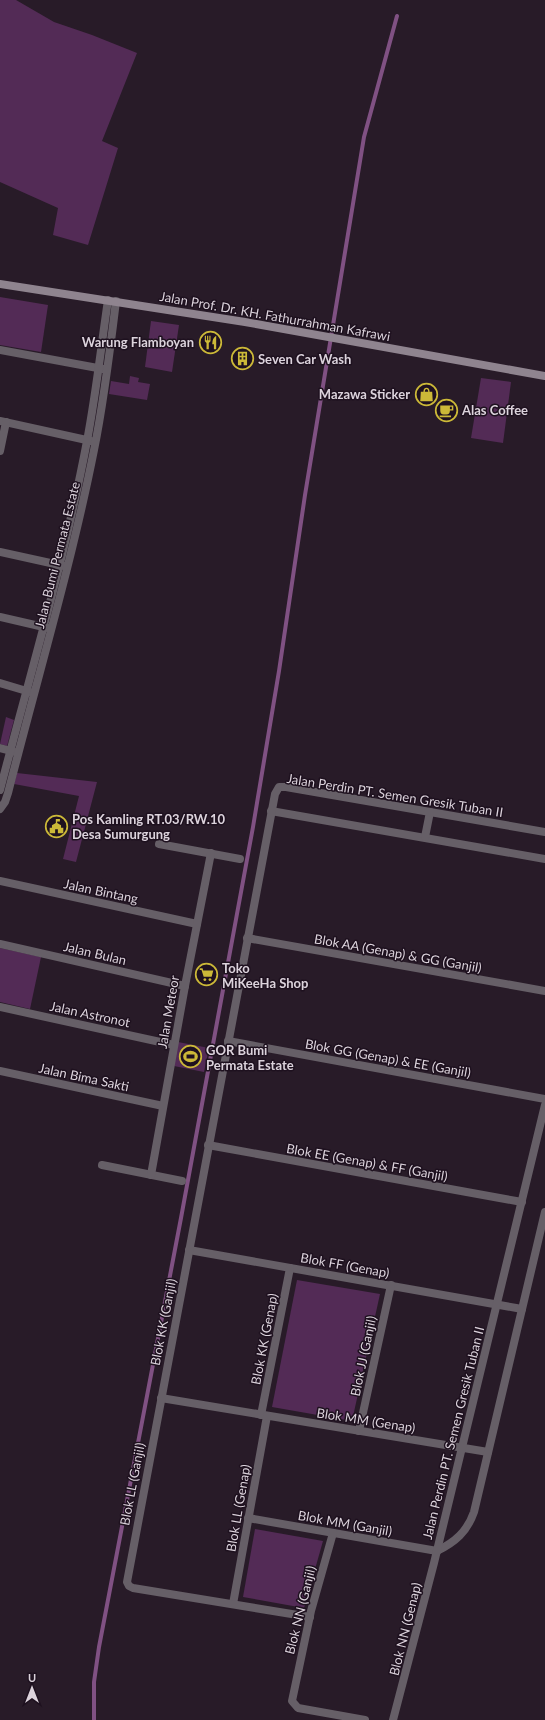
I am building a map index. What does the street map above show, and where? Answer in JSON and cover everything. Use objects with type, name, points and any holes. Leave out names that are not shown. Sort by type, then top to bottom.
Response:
[{"type":"main road","name":"Jalan Prof. Dr. KH. Fathurrahman Kafrawi","points":[[0,284],[116,301],[337,338],[545,376]]},
{"type":"street","name":"Jalan Bumi Permata Estate","points":[[91,441],[98,368],[108,300]]},
{"type":"street","name":"Jalan Bumi Permata Estate","points":[[0,790],[14,752],[63,566],[107,370],[116,301]]},
{"type":"street","points":[[0,350],[107,370]]},
{"type":"street","points":[[0,451],[3,422],[91,441]]},
{"type":"street","points":[[0,552],[63,566]]},
{"type":"street","points":[[0,617],[47,628]]},
{"type":"street","points":[[0,684],[30,692]]},
{"type":"street","points":[[0,748],[14,752]]},
{"type":"street","name":"Jalan Bumi Permata Estate","points":[[0,809],[6,800],[14,752]]},
{"type":"street","name":"Jalan Perdin PT. Semen Gresik Tuban II","points":[[228,1041],[271,811],[276,791],[279,787],[284,786],[545,832]]},
{"type":"street","points":[[271,811],[545,859]]},
{"type":"street","points":[[425,838],[430,812]]},
{"type":"street","points":[[159,844],[240,859]]},
{"type":"street","name":"Jalan Meteor","points":[[152,1175],[174,1045],[211,853]]},
{"type":"street","name":"Jalan Bintang","points":[[0,881],[197,924]]},
{"type":"street","name":"Blok AA (Genap) & GG (Ganjil)","points":[[247,938],[545,991]]},
{"type":"street","name":"Jalan Bulan","points":[[0,944],[185,986]]},
{"type":"street","name":"Jalan Astronot","points":[[0,1007],[174,1045]]},
{"type":"street","name":"Blok GG (Genap) & EE (Ganjil)","points":[[228,1041],[545,1099]]},
{"type":"street","name":"Blok KK (Ganjil)","points":[[161,1398],[228,1041]]},
{"type":"street","name":"Jalan Bima Sakti","points":[[0,1071],[163,1106]]},
{"type":"street","name":"Jalan Perdin PT. Semen Gresik Tuban II","points":[[437,1551],[545,1105]]},
{"type":"street","name":"Blok EE (Genap) & FF (Ganjil)","points":[[208,1145],[522,1202]]},
{"type":"street","points":[[102,1166],[182,1181]]},
{"type":"street","name":"Jalan Perdin PT. Semen Gresik Tuban II","points":[[437,1551],[456,1539],[465,1530],[470,1522],[545,1212]]},
{"type":"street","name":"Blok FF (Genap)","points":[[189,1250],[522,1309]]},
{"type":"street","name":"Blok KK (Genap)","points":[[264,1415],[290,1268]]},
{"type":"street","name":"Blok JJ (Ganjil)","points":[[359,1431],[391,1285]]},
{"type":"street","name":"Blok MM (Genap)","points":[[161,1398],[488,1452]]},
{"type":"street","name":"Blok LL (Ganjil)","points":[[161,1398],[127,1583],[132,1588],[233,1604]]},
{"type":"street","name":"Blok LL (Genap)","points":[[233,1604],[264,1415]]},
{"type":"street","name":"Blok MM (Ganjil)","points":[[248,1518],[437,1551]]},
{"type":"street","name":"Blok NN (Ganjil)","points":[[333,1533],[310,1617],[293,1694],[293,1702],[298,1708],[365,1720]]},
{"type":"street","name":"Blok NN (Genap)","points":[[393,1720],[437,1551]]},
{"type":"street","points":[[233,1604],[310,1617]]},
{"type":"shaded area","points":[[0,0],[16,0],[54,22],[137,53],[102,141],[118,148],[88,245],[53,235],[58,208],[0,182]]},
{"type":"shaded area","points":[[0,297],[48,305],[41,352],[0,345]]},
{"type":"shaded area","points":[[151,321],[179,325],[172,372],[145,367]]},
{"type":"shaded area","points":[[130,376],[139,378],[138,382],[150,384],[147,400],[109,394],[111,381],[129,384]]},
{"type":"shaded area","points":[[481,378],[511,382],[503,443],[471,438]]},
{"type":"shaded area","points":[[6,717],[14,720],[7,746],[0,744]]},
{"type":"shaded area","points":[[17,773],[97,782],[76,862],[63,859],[79,796],[14,784]]},
{"type":"shaded area","points":[[0,948],[41,957],[30,1009],[0,1002]]},
{"type":"shaded area","name":"GOR Bumi Permata Estate","points":[[178,1042],[209,1048],[204,1072],[174,1066]]},
{"type":"shaded area","points":[[297,1280],[380,1294],[352,1421],[272,1407]]},
{"type":"shaded area","points":[[255,1529],[323,1541],[304,1608],[243,1597]]},
{"type":"waterway","points":[[94,1720],[94,1682],[99,1647],[181,1218],[253,827],[279,671],[305,495],[364,137],[397,16]]},
{"type":"place","name":"Warung Flamboyan","points":[[210,342]]},
{"type":"place","name":"Seven Car Wash","points":[[242,359]]},
{"type":"place","name":"Mazawa Sticker","points":[[426,394]]},
{"type":"place","name":"Alas Coffee","points":[[446,410]]},
{"type":"place","name":"Pos Kamling RT.03/RW.10 Desa Sumurgung","points":[[57,826]]},
{"type":"place","name":"Toko MiKeeHa Shop","points":[[207,975]]},
{"type":"place","name":"GOR Bumi Permata Estate","points":[[191,1057]]}]
